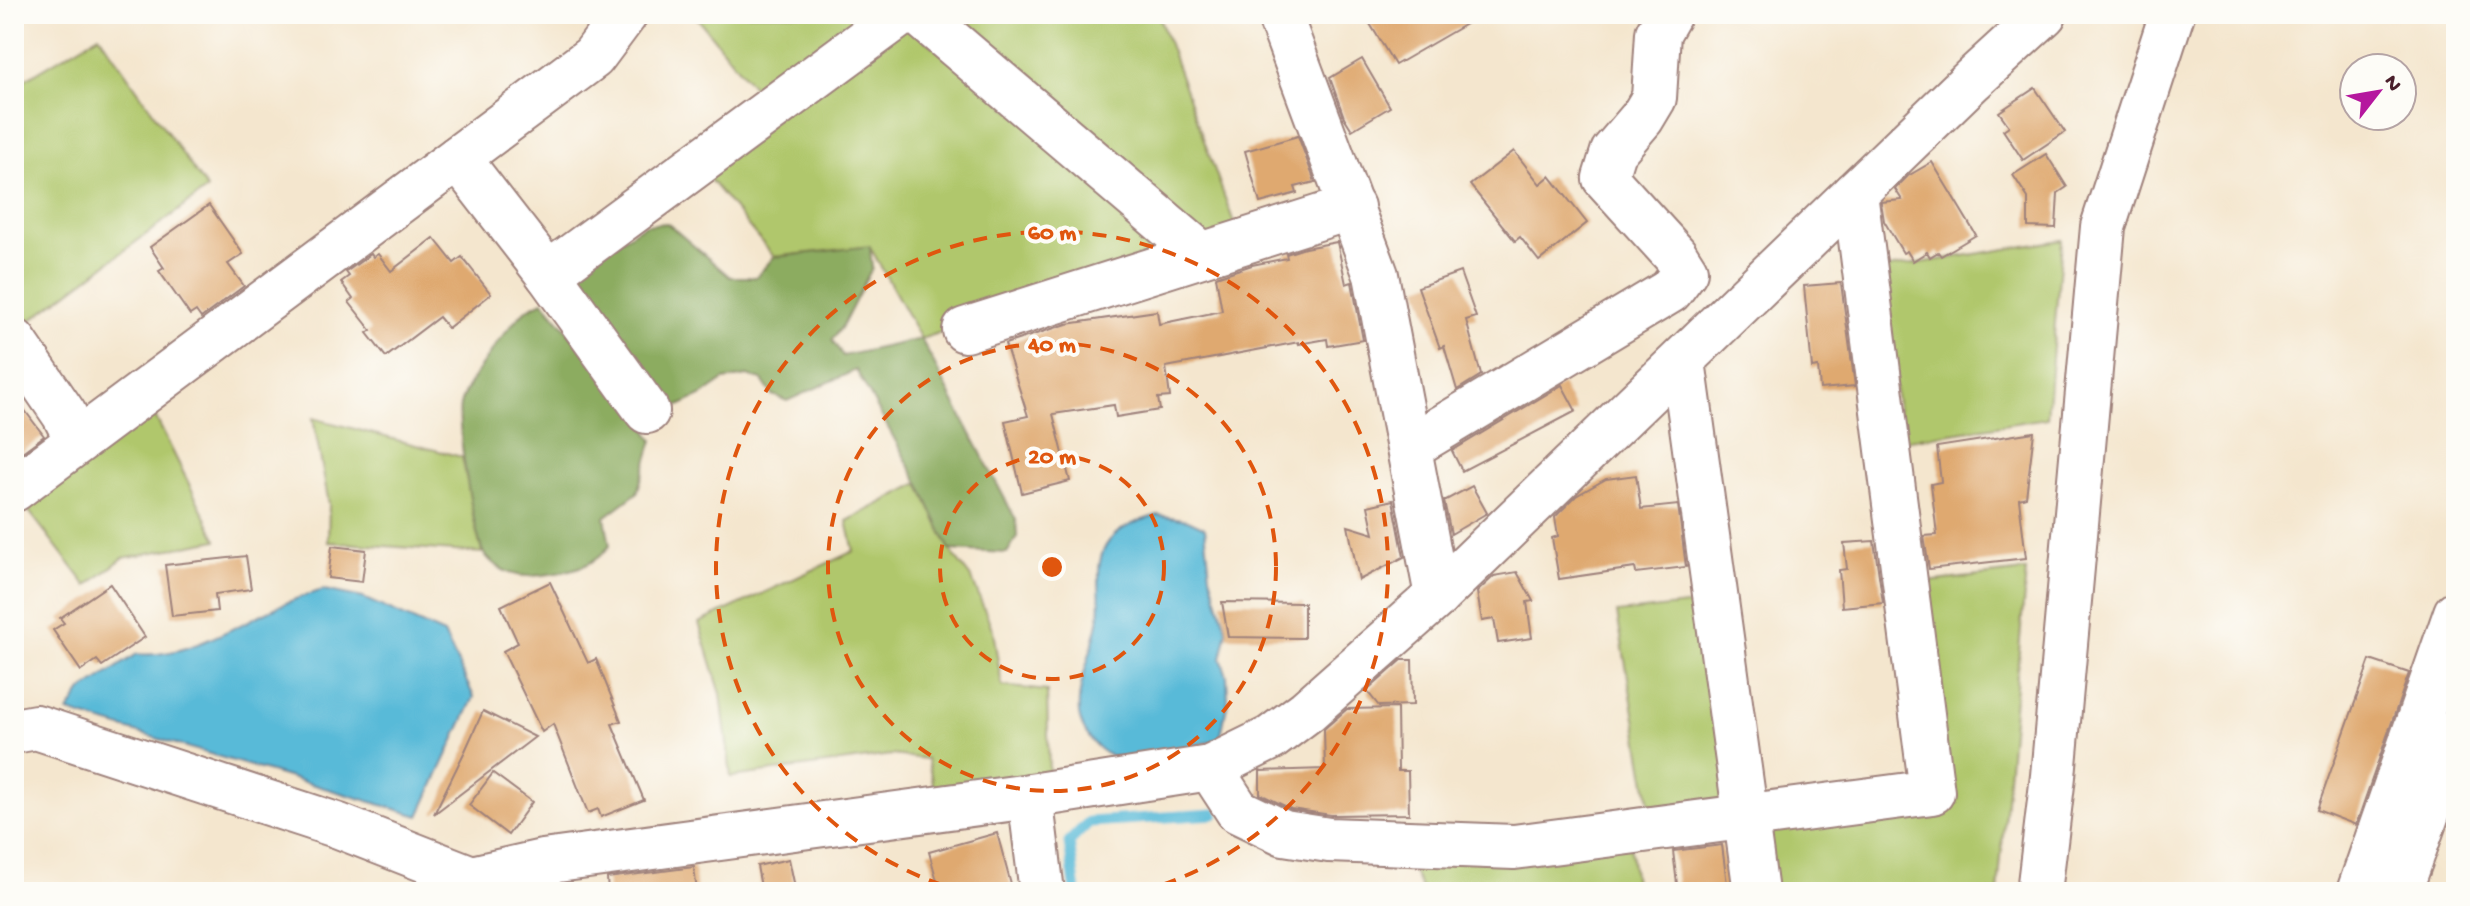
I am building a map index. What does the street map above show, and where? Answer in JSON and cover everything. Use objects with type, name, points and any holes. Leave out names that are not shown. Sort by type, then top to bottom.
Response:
[{"type":"street","points":[[14,489],[593,57],[625,14]]},
{"type":"street","points":[[548,274],[901,14]]},
{"type":"street","points":[[919,14],[1200,253]]},
{"type":"street","points":[[1279,14],[1376,275],[1437,596]]},
{"type":"street","points":[[1410,447],[1670,291],[1685,271],[1675,255],[1605,178],[1613,152],[1642,118],[1654,98],[1658,33],[1669,14]]},
{"type":"street","points":[[14,731],[36,727],[339,826],[467,887],[543,862],[1030,796],[1210,768],[1271,738],[1307,711],[1437,596],[2044,14]]},
{"type":"street","points":[[2039,892],[2066,643],[2103,227],[2172,14]]},
{"type":"street","points":[[458,158],[548,274],[647,411]]},
{"type":"street","points":[[1210,768],[1238,811],[1284,833],[1329,840],[1514,847],[1932,792],[1855,193]]},
{"type":"street","points":[[965,330],[1352,207]]},
{"type":"street","points":[[14,341],[64,414],[77,440]]},
{"type":"street","points":[[1683,361],[1756,892]]},
{"type":"street","points":[[2359,892],[2456,613]]},
{"type":"street","points":[[2399,892],[2456,732]]},
{"type":"street","points":[[1030,796],[1042,892]]},
{"type":"green space","points":[[694,14],[887,14],[766,103]]},
{"type":"green space","points":[[934,14],[1158,14],[1238,234],[1200,246]]},
{"type":"green space","points":[[906,24],[1182,251],[921,339],[870,247],[774,257],[701,169]]},
{"type":"green space","points":[[99,35],[207,189],[19,329],[14,322],[14,86]]},
{"type":"green space","points":[[667,223],[730,277],[756,277],[774,257],[870,246],[872,268],[832,340],[843,356],[921,339],[1016,520],[1017,537],[1007,553],[950,550],[919,483],[856,370],[787,401],[772,395],[762,380],[747,376],[724,380],[701,396],[666,412],[568,272],[645,225]]},
{"type":"green space","points":[[2062,240],[2047,418],[1901,441],[1882,269]]},
{"type":"green space","points":[[543,301],[638,416],[653,440],[637,493],[605,517],[610,546],[598,558],[580,567],[527,576],[501,569],[485,555],[481,546],[464,457],[460,405],[477,372],[507,331],[524,312]]},
{"type":"green space","points":[[147,400],[217,540],[123,558],[87,586],[18,497]]},
{"type":"green space","points":[[313,418],[462,457],[482,553],[328,542],[329,504]]},
{"type":"green space","points":[[919,483],[950,550],[972,579],[993,631],[1002,686],[1047,691],[1049,775],[936,795],[927,759],[891,755],[731,777],[721,694],[699,623],[854,551],[847,521]]},
{"type":"green space","points":[[2026,571],[1998,892],[1773,892],[1764,825],[1948,802],[1918,583]]},
{"type":"green space","points":[[1702,603],[1733,808],[1652,818],[1617,613]]},
{"type":"green space","points":[[1630,843],[1636,892],[1423,892],[1411,866],[1411,853]]},
{"type":"water","points":[[1158,515],[1188,520],[1205,528],[1210,575],[1227,631],[1221,658],[1227,676],[1228,701],[1220,740],[1148,755],[1111,756],[1090,739],[1079,714],[1080,691],[1099,617],[1099,568],[1104,549],[1120,531]]},
{"type":"water","points":[[324,590],[363,598],[444,634],[474,697],[419,816],[68,712],[82,691],[137,654],[160,654],[183,649],[278,606]]},
{"type":"building","points":[[1364,14],[1483,14],[1395,65]]},
{"type":"building","points":[[1362,59],[1390,107],[1352,130],[1330,78]]},
{"type":"building","points":[[2035,88],[2065,132],[2023,160],[2003,130],[2009,126],[1999,112]]},
{"type":"building","points":[[1298,136],[1315,182],[1295,187],[1297,193],[1260,203],[1245,151]]},
{"type":"building","points":[[1514,151],[1540,184],[1550,176],[1587,223],[1539,261],[1520,237],[1515,241],[1470,185]]},
{"type":"building","points":[[2046,154],[2067,187],[2058,193],[2056,228],[2028,227],[2028,198],[2013,175]]},
{"type":"building","points":[[1932,162],[1976,235],[1941,256],[1938,252],[1930,257],[1927,252],[1913,261],[1907,251],[1903,253],[1884,221],[1881,202],[1902,200],[1895,189],[1908,176]]},
{"type":"building","points":[[209,205],[243,254],[228,264],[244,286],[201,318],[196,311],[190,315],[159,271],[164,268],[150,247]]},
{"type":"building","points":[[434,238],[454,263],[462,257],[491,294],[448,328],[439,317],[386,357],[367,333],[371,330],[349,302],[353,299],[341,282],[349,276],[346,272],[371,254],[373,257],[378,254],[391,271]]},
{"type":"building","points":[[1337,242],[1346,284],[1352,282],[1363,340],[1328,346],[1327,339],[1299,342],[1166,367],[1170,397],[1158,398],[1160,410],[1116,417],[1114,405],[1053,414],[1070,481],[1022,493],[1005,421],[1028,416],[1005,344],[1067,324],[1157,311],[1159,324],[1222,311],[1216,277],[1287,258],[1286,254],[1305,248]]},
{"type":"building","points":[[1460,272],[1476,317],[1466,320],[1481,375],[1457,390],[1444,346],[1440,348],[1418,287]]},
{"type":"building","points":[[1841,283],[1855,386],[1820,389],[1818,367],[1812,368],[1804,286]]},
{"type":"building","points":[[1562,385],[1576,411],[1462,471],[1452,451]]},
{"type":"building","points":[[14,396],[44,436],[14,458]]},
{"type":"building","points":[[2034,432],[2026,497],[2019,499],[2026,558],[1929,569],[1924,536],[1937,535],[1931,484],[1941,482],[1937,447]]},
{"type":"building","points":[[1636,475],[1641,509],[1678,505],[1686,567],[1636,573],[1635,568],[1559,579],[1552,538],[1558,536],[1555,517],[1576,496],[1606,479]]},
{"type":"building","points":[[1472,486],[1487,513],[1451,534],[1444,501]]},
{"type":"building","points":[[1393,500],[1404,557],[1359,580],[1348,526],[1374,534],[1368,506]]},
{"type":"building","points":[[1874,541],[1883,603],[1842,607],[1839,570],[1847,569],[1844,543]]},
{"type":"building","points":[[332,546],[366,550],[362,582],[328,578]]},
{"type":"building","points":[[246,556],[251,589],[215,594],[217,611],[172,616],[165,565]]},
{"type":"building","points":[[1517,572],[1533,601],[1527,602],[1532,638],[1498,643],[1494,619],[1482,621],[1477,592],[1494,576]]},
{"type":"building","points":[[550,582],[588,663],[596,659],[621,721],[612,724],[644,800],[601,817],[598,809],[588,813],[553,724],[542,732],[503,651],[518,643],[501,606]]},
{"type":"building","points":[[110,584],[145,637],[102,666],[97,660],[81,671],[53,630],[64,623],[60,618]]},
{"type":"building","points":[[1222,602],[1304,603],[1304,638],[1228,637]]},
{"type":"building","points":[[1402,660],[1412,660],[1413,705],[1379,706],[1367,691]]},
{"type":"building","points":[[2370,660],[2409,673],[2356,825],[2317,810]]},
{"type":"building","points":[[1397,708],[1398,771],[1408,771],[1409,814],[1331,815],[1291,809],[1260,794],[1260,771],[1325,769],[1324,729],[1347,709]]},
{"type":"building","points":[[483,711],[535,737],[434,814],[465,751]]},
{"type":"building","points":[[493,773],[532,802],[508,835],[469,805]]},
{"type":"building","points":[[997,833],[1013,892],[940,892],[929,852]]},
{"type":"building","points":[[1722,845],[1728,892],[1678,892],[1673,851]]},
{"type":"building","points":[[789,859],[796,892],[762,892],[757,866]]},
{"type":"building","points":[[694,867],[697,892],[608,892],[607,878]]},
{"type":"waterway","points":[[1076,892],[1069,842],[1089,822],[1214,814]]}]
